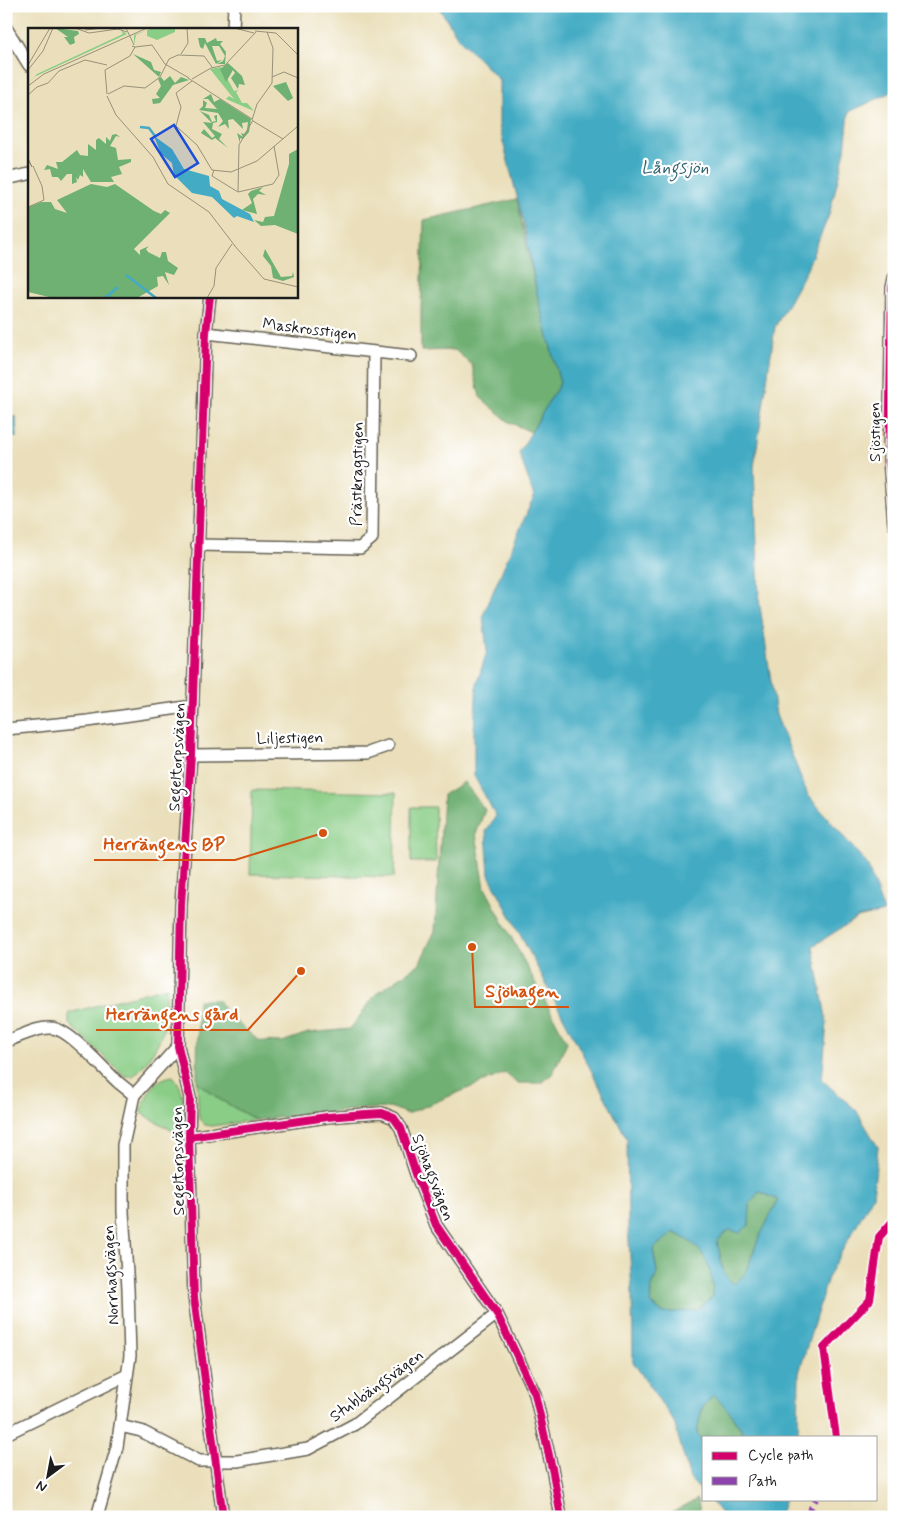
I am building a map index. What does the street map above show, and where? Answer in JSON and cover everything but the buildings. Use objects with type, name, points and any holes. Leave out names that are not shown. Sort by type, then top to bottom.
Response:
[{"type":"street","points":[[232,28],[234,6]]},
{"type":"street","points":[[6,28],[28,63]]},
{"type":"street","points":[[6,180],[28,174]]},
{"type":"street","name":"Sjöstigen","points":[[894,278],[892,288],[891,460],[894,525]]},
{"type":"street","name":"Segeltorpsvägen","points":[[210,298],[206,332],[197,545],[191,755],[181,905],[178,1046],[190,1098],[189,1137],[194,1297],[223,1517]]},
{"type":"street","name":"Maskrosstigen","points":[[206,332],[411,356]]},
{"type":"street","name":"Prästkragstigen","points":[[197,545],[360,548],[372,538],[374,352]]},
{"type":"street","points":[[6,729],[192,706]]},
{"type":"street","name":"Liljestigen","points":[[191,755],[368,752],[388,746]]},
{"type":"street","points":[[6,1041],[44,1028],[62,1031],[134,1095]]},
{"type":"street","name":"Norrhagsvägen","points":[[96,1517],[117,1447],[130,1356],[123,1212],[123,1145],[134,1095],[178,1046]]},
{"type":"street","name":"Sjöhagsvägen","points":[[189,1137],[356,1114],[382,1112],[394,1118],[401,1128],[416,1174],[436,1225],[498,1314],[535,1394],[561,1517]]},
{"type":"street","name":"Stubbängsvägen","points":[[120,1426],[141,1431],[199,1461],[237,1461],[308,1449],[355,1424],[498,1314]]},
{"type":"street","points":[[6,1434],[127,1375]]},
{"type":"green space","points":[[517,199],[537,294],[560,383],[531,432],[509,422],[480,397],[472,365],[455,350],[421,351],[424,220]]},
{"type":"green space","points":[[464,782],[485,810],[476,834],[485,888],[567,1042],[553,1073],[542,1083],[518,1083],[505,1073],[407,1114],[393,1108],[362,1109],[256,1120],[219,1099],[197,1082],[198,1000],[218,1000],[227,1014],[259,1041],[282,1042],[308,1033],[350,1029],[376,994],[419,964],[435,931],[443,795]]},
{"type":"green space","points":[[252,790],[396,793],[394,877],[250,874]]},
{"type":"green space","points":[[411,807],[435,807],[436,862],[411,862]]},
{"type":"green space","points":[[167,987],[166,1017],[162,1033],[156,1047],[133,1076],[125,1076],[69,1024],[69,1013]]},
{"type":"green space","points":[[173,1076],[178,1082],[183,1097],[183,1137],[140,1112],[155,1084],[160,1080]]},
{"type":"green space","points":[[197,1082],[219,1099],[256,1120],[212,1126],[205,1125],[199,1119]]},
{"type":"green space","points":[[759,1191],[778,1200],[758,1240],[745,1274],[734,1285],[724,1274],[717,1241],[729,1230],[749,1226],[750,1203]]},
{"type":"green space","points":[[673,1232],[694,1244],[707,1261],[711,1275],[713,1296],[697,1310],[663,1313],[651,1304],[651,1290],[657,1272],[653,1249]]},
{"type":"green space","points":[[713,1395],[728,1410],[742,1431],[740,1436],[702,1436],[702,1442],[697,1433],[702,1408]]},
{"type":"green space","points":[[697,1499],[702,1517],[668,1517],[668,1515]]},
{"type":"water","name":"Långsjön","points":[[438,6],[894,6],[894,91],[849,112],[845,151],[829,215],[805,273],[775,327],[754,467],[759,599],[776,715],[808,795],[867,864],[884,912],[857,918],[813,946],[827,1023],[822,1080],[856,1110],[878,1147],[873,1196],[829,1274],[799,1373],[798,1436],[740,1436],[742,1430],[728,1410],[713,1395],[702,1408],[697,1432],[702,1442],[702,1492],[690,1479],[674,1422],[633,1362],[627,1139],[489,875],[486,831],[496,816],[474,776],[477,683],[487,651],[483,615],[534,496],[519,453],[560,383],[537,294],[524,224],[499,126],[499,80],[459,39]],"holes":[[[759,1191],[778,1200],[758,1240],[745,1274],[734,1284],[724,1274],[717,1241],[729,1230],[740,1233],[749,1225],[750,1203]],[[674,1232],[699,1250],[707,1262],[711,1275],[713,1296],[697,1310],[663,1313],[651,1304],[651,1290],[657,1272],[653,1249]]]},
{"type":"water","points":[[6,417],[16,417],[17,437],[7,438]]},
{"type":"water","points":[[710,1500],[785,1500],[779,1517],[724,1517]]},
{"type":"marked path","points":[[806,1517],[815,1500]]},
{"type":"cycle path","points":[[894,278],[892,288],[889,460],[894,525]]},
{"type":"cycle path","points":[[210,298],[206,333],[191,755],[181,905],[178,1046],[190,1098],[189,1137],[194,1297],[223,1517]]},
{"type":"cycle path","points":[[189,1137],[327,1117],[382,1113],[394,1118],[401,1128],[416,1174],[436,1225],[497,1314],[535,1394],[561,1517]]},
{"type":"cycle path","points":[[836,1436],[824,1348],[870,1300],[879,1237],[894,1220]]},
{"type":"place","name":"Herrängens BP","points":[[323,833]]},
{"type":"place","name":"Sjöhagen","points":[[472,947]]},
{"type":"place","name":"Herrängens gård","points":[[301,971]]}]
